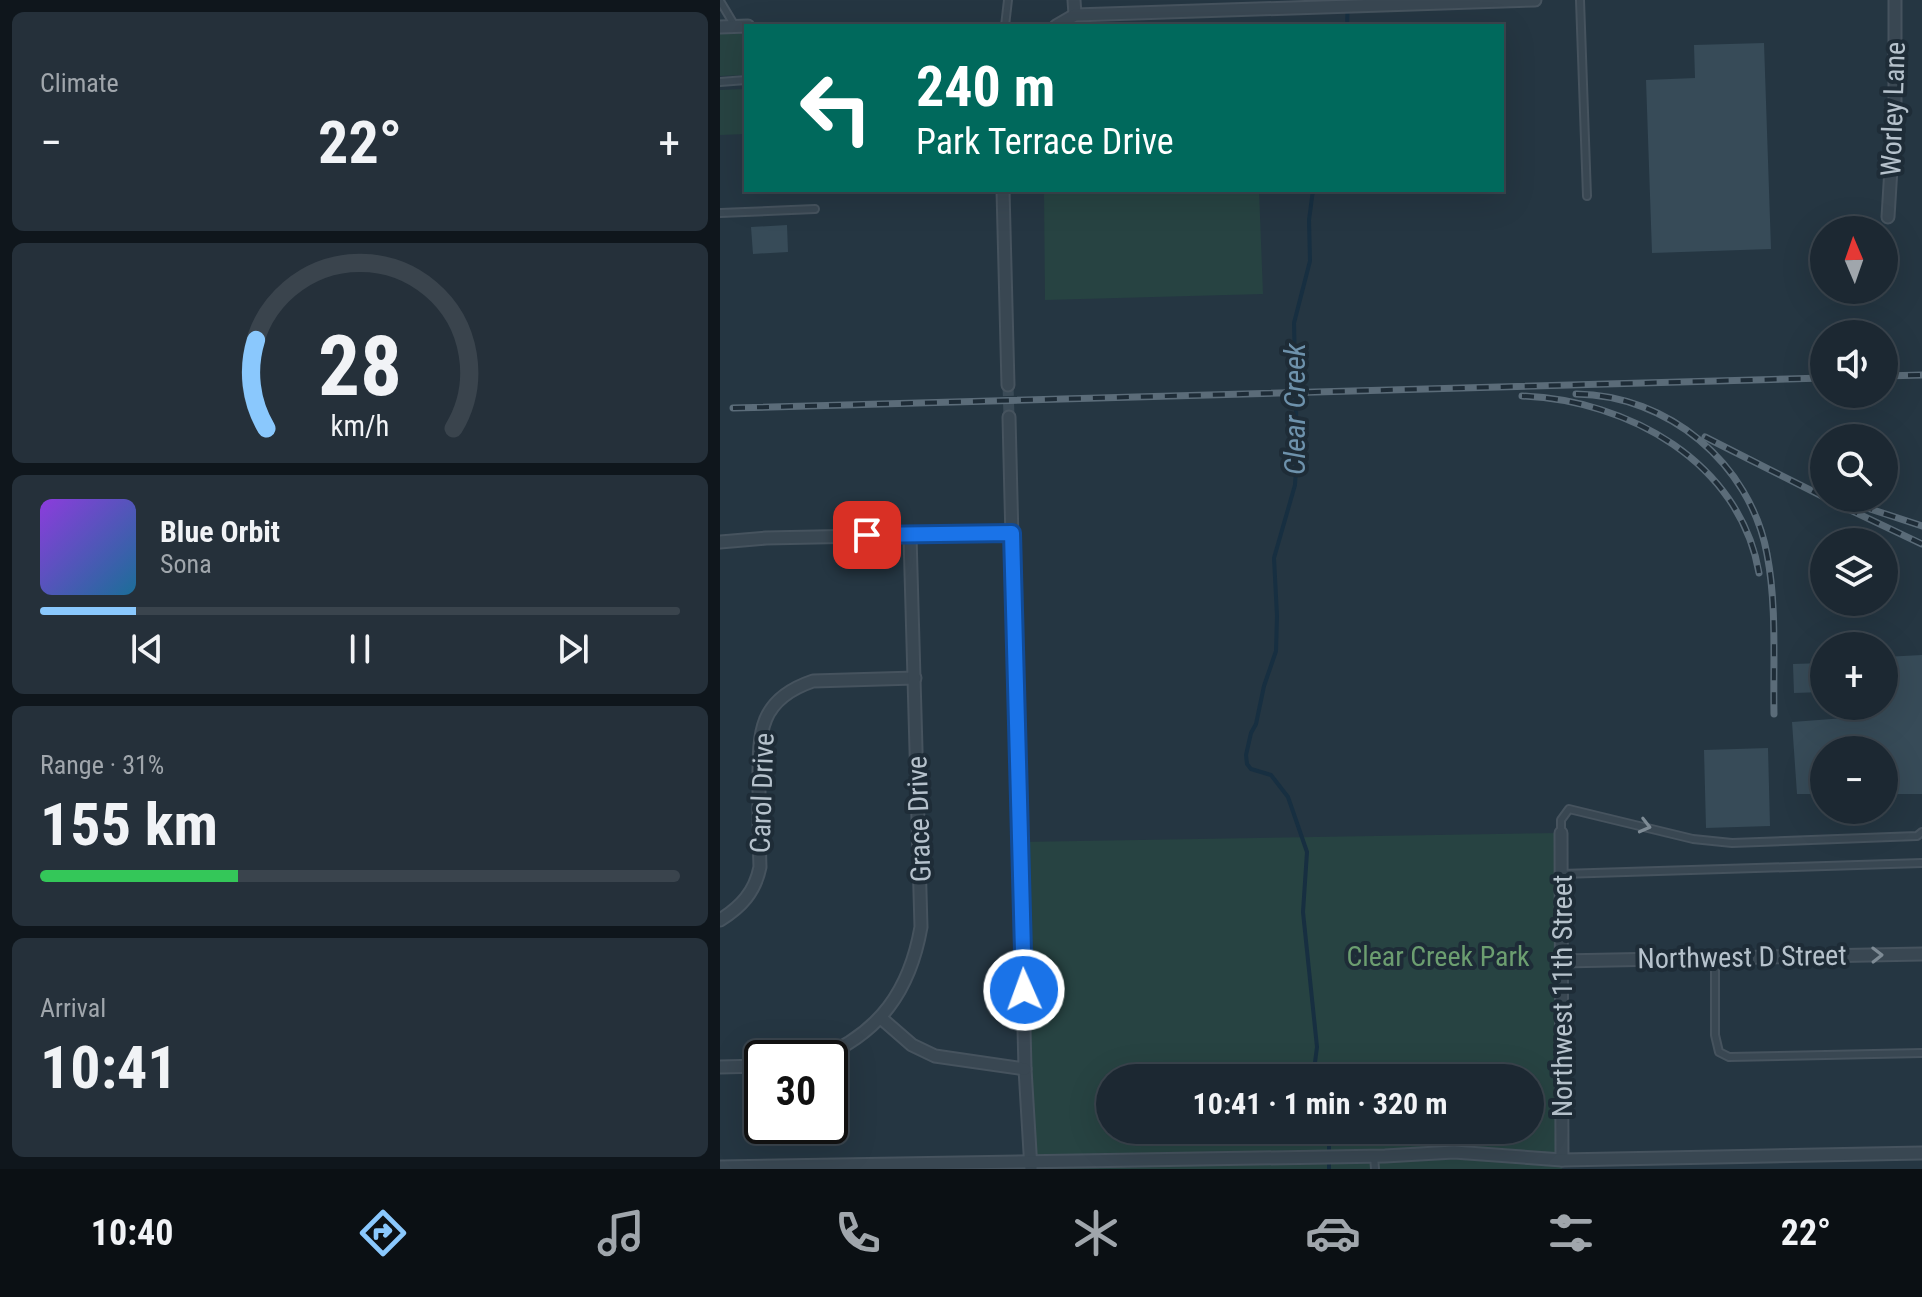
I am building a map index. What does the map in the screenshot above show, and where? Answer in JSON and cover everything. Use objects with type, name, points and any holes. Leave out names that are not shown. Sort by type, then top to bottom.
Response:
[{"type":"street","points":[[1074,0],[1075,15]]},
{"type":"street","points":[[1059,24],[1075,15],[1535,0]]},
{"type":"street","name":"Worley Lane","points":[[1888,216],[1895,103],[1895,0]]},
{"type":"street","points":[[720,27],[744,26]]},
{"type":"street","points":[[1003,192],[1008,385]]},
{"type":"street","points":[[1009,417],[1025,1069],[1031,1165]]},
{"type":"street","points":[[720,542],[766,538],[1012,533]]},
{"type":"street","name":"Grace Drive","points":[[848,1042],[881,1018],[900,991],[917,947],[921,927],[910,536]]},
{"type":"street","name":"Carol Drive","points":[[720,920],[752,893],[757,879],[760,867],[759,735],[777,701],[790,691],[813,681],[915,678]]},
{"type":"street","name":"Northwest 11th Street","points":[[1561,833],[1562,1160]]},
{"type":"street","name":"Northwest D Street","points":[[1561,961],[1922,954]]},
{"type":"street","points":[[881,1018],[912,1045],[935,1056],[1025,1069]]},
{"type":"street","points":[[720,1067],[744,1066]]},
{"type":"street","points":[[720,1167],[1031,1165],[1454,1152],[1623,1164],[1922,1153]]},
{"type":"street","points":[[1800,1156],[1801,1169]]},
{"type":"lane","points":[[1005,24],[1008,0]]},
{"type":"lane","points":[[1580,0],[1587,196]]},
{"type":"lane","points":[[720,1],[735,26]]},
{"type":"lane","points":[[720,82],[744,80]]},
{"type":"lane","points":[[720,213],[815,209]]},
{"type":"lane","points":[[1561,833],[1561,820],[1569,809],[1693,839],[1732,843],[1917,836],[1922,832]]},
{"type":"lane","points":[[1561,874],[1922,863]]},
{"type":"lane","points":[[1715,958],[1715,1035],[1719,1052],[1729,1057],[1922,1053]]},
{"type":"lane","points":[[1370,1156],[1375,1169]]},
{"type":"green space","points":[[720,32],[744,34],[744,75],[720,76]]},
{"type":"green space","points":[[744,89],[744,134],[720,135],[720,90]]},
{"type":"green space","points":[[1044,192],[1259,192],[1263,294],[1045,300]]},
{"type":"green space","name":"Clear Creek Park","points":[[1561,833],[1562,1169],[1031,1169],[1020,842]]},
{"type":"building","points":[[1764,43],[1771,249],[1652,253],[1646,80],[1695,78],[1694,45]]},
{"type":"building","points":[[787,225],[788,252],[753,254],[751,227]]},
{"type":"building","points":[[1922,655],[1922,794],[1898,794],[1898,736],[1810,736],[1810,794],[1797,794],[1792,722],[1898,720],[1898,656]]},
{"type":"building","points":[[1810,663],[1810,692],[1794,693],[1793,664]]},
{"type":"building","points":[[1768,748],[1770,826],[1706,828],[1704,750]]},
{"type":"waterway","name":"Clear Creek","points":[[1347,24],[1348,0]]},
{"type":"waterway","name":"Clear Creek","points":[[1313,192],[1309,220],[1310,261],[1294,323],[1295,485],[1274,558],[1276,651],[1246,755],[1251,769],[1271,775],[1288,797],[1307,852],[1303,912],[1317,1047],[1315,1064]]},
{"type":"waterway","name":"Clear Creek","points":[[1329,1144],[1329,1169]]},
{"type":"tunnel","points":[[1008,385],[1009,417]]},
{"type":"railway","points":[[1898,376],[1922,375]]},
{"type":"railway","points":[[733,408],[1810,378]]},
{"type":"railway","points":[[1576,394],[1610,397],[1672,421],[1700,440],[1743,491],[1758,521],[1770,574],[1774,714]]},
{"type":"railway","points":[[1522,396],[1562,400],[1601,410],[1639,424],[1673,444],[1704,469],[1729,499],[1748,534],[1759,573]]},
{"type":"railway","points":[[1705,437],[1810,490]]},
{"type":"railway","points":[[1855,512],[1922,544]]},
{"type":"railway","points":[[1879,512],[1922,526]]},
{"type":"route","points":[[867,535],[1012,533],[1024,990]]}]
